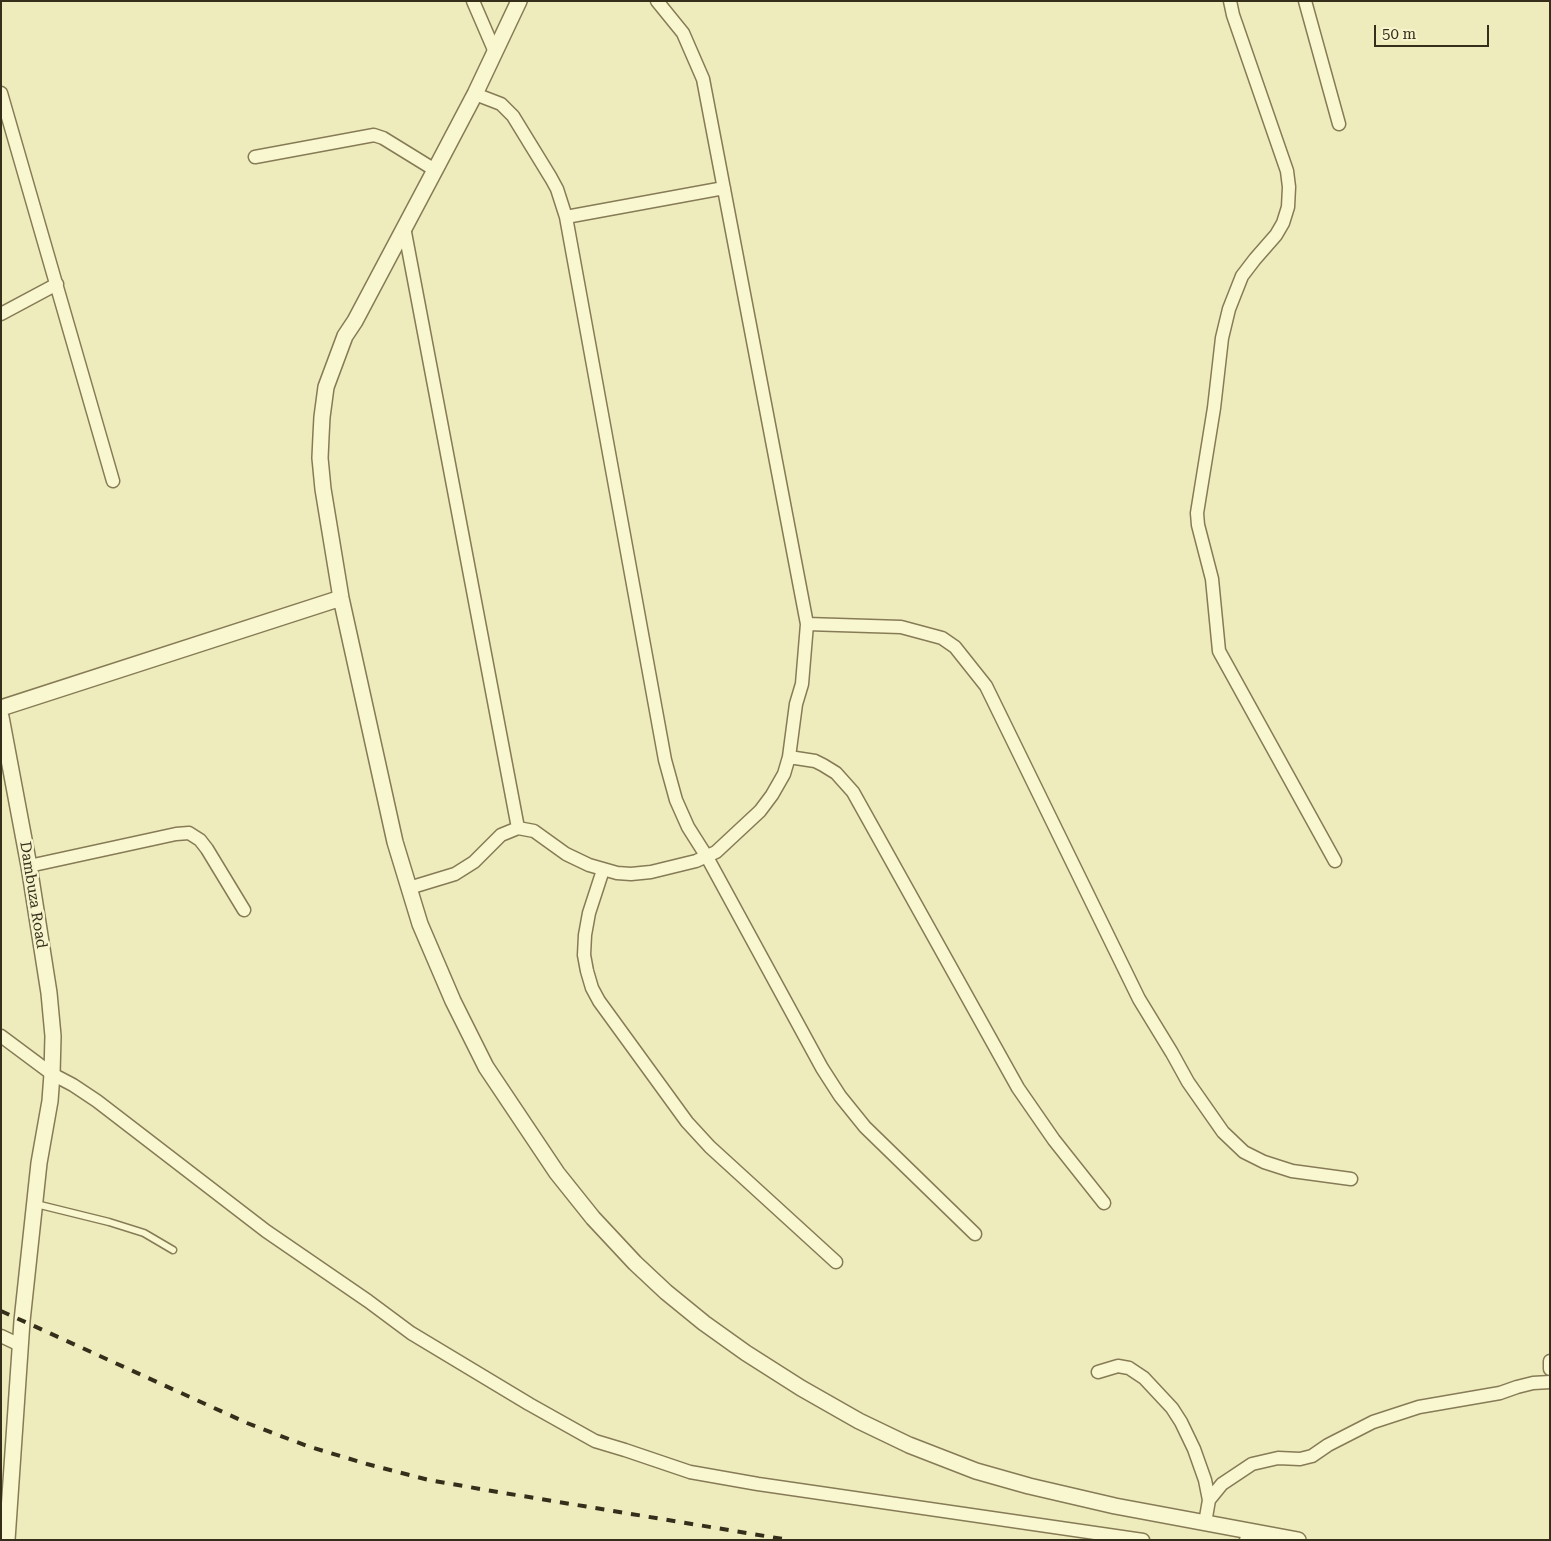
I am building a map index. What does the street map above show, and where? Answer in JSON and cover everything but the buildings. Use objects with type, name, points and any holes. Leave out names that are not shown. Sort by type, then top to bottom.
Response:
[{"type":"street","points":[[473,1],[495,52]]},
{"type":"street","points":[[519,1],[475,94],[436,170],[355,321],[345,336],[329,378],[325,396],[320,451],[323,489],[341,598],[395,842],[420,924],[453,1001],[486,1067],[556,1173],[593,1218],[635,1263],[666,1292],[704,1323],[746,1353],[801,1388],[859,1421],[909,1445],[976,1471],[1029,1486],[1115,1506],[1298,1540]]},
{"type":"street","points":[[409,888],[455,874],[474,862],[501,836],[518,828],[534,831],[566,854],[588,865],[617,873],[631,874],[685,865],[707,858],[726,844],[760,811],[784,774],[789,757],[796,704],[802,684],[807,624],[703,79],[694,54],[683,33],[658,1]]},
{"type":"street","points":[[1230,1],[1233,15],[1287,172],[1289,187],[1288,207],[1283,223],[1276,235],[1242,276],[1229,309],[1222,338],[1214,408],[1197,513],[1198,525],[1212,579],[1219,650],[1335,861]]},
{"type":"street","points":[[1305,1],[1340,124]]},
{"type":"street","points":[[1,93],[113,481]]},
{"type":"street","points":[[475,94],[500,104],[513,116],[552,178],[566,217],[665,760],[680,809],[688,827],[707,858],[822,1068],[840,1096],[865,1127],[975,1234]]},
{"type":"street","points":[[255,157],[374,135],[383,138],[436,170]]},
{"type":"street","points":[[566,217],[724,188]]},
{"type":"street","points":[[404,227],[518,828]]},
{"type":"street","points":[[1,314],[57,284]]},
{"type":"street","points":[[1,708],[341,598]]},
{"type":"street","points":[[807,624],[901,626],[942,638],[955,647],[986,686],[1139,999],[1188,1082],[1223,1132],[1244,1152],[1264,1162],[1292,1171],[1351,1179]]},
{"type":"street","name":"Dambuza Road","points":[[1,717],[29,866],[52,1014],[53,1036],[52,1074],[47,1121],[39,1162],[20,1345],[7,1540]]},
{"type":"street","points":[[789,757],[815,761],[823,765],[836,773],[853,792],[1018,1088],[1054,1140],[1104,1203]]},
{"type":"street","points":[[29,866],[176,834],[190,833],[200,840],[207,849],[244,910]]},
{"type":"street","points":[[603,870],[584,935],[584,955],[587,971],[592,988],[599,1001],[687,1122],[710,1147],[836,1262]]},
{"type":"street","points":[[1,1036],[52,1074],[74,1085],[97,1101],[266,1231],[368,1300],[411,1333],[595,1441],[690,1472],[758,1484],[1143,1540]]},
{"type":"street","points":[[1,1336],[20,1345]]},
{"type":"street","points":[[1550,1361],[1550,1369]]},
{"type":"street","points":[[1098,1372],[1118,1366],[1129,1368],[1144,1378],[1160,1394],[1181,1422],[1194,1449],[1205,1480],[1208,1500],[1206,1522]]},
{"type":"street","points":[[1208,1500],[1222,1484],[1252,1464],[1278,1458],[1300,1459],[1312,1456],[1328,1445],[1374,1422],[1419,1407],[1500,1393],[1533,1383],[1550,1382]]},
{"type":"street","points":[[1246,1540],[1268,1534]]},
{"type":"lane","points":[[34,1204],[109,1222],[144,1233],[173,1250]]},
{"type":"railway","points":[[1,1311],[247,1423],[307,1446],[367,1464],[429,1480],[789,1540]]}]
